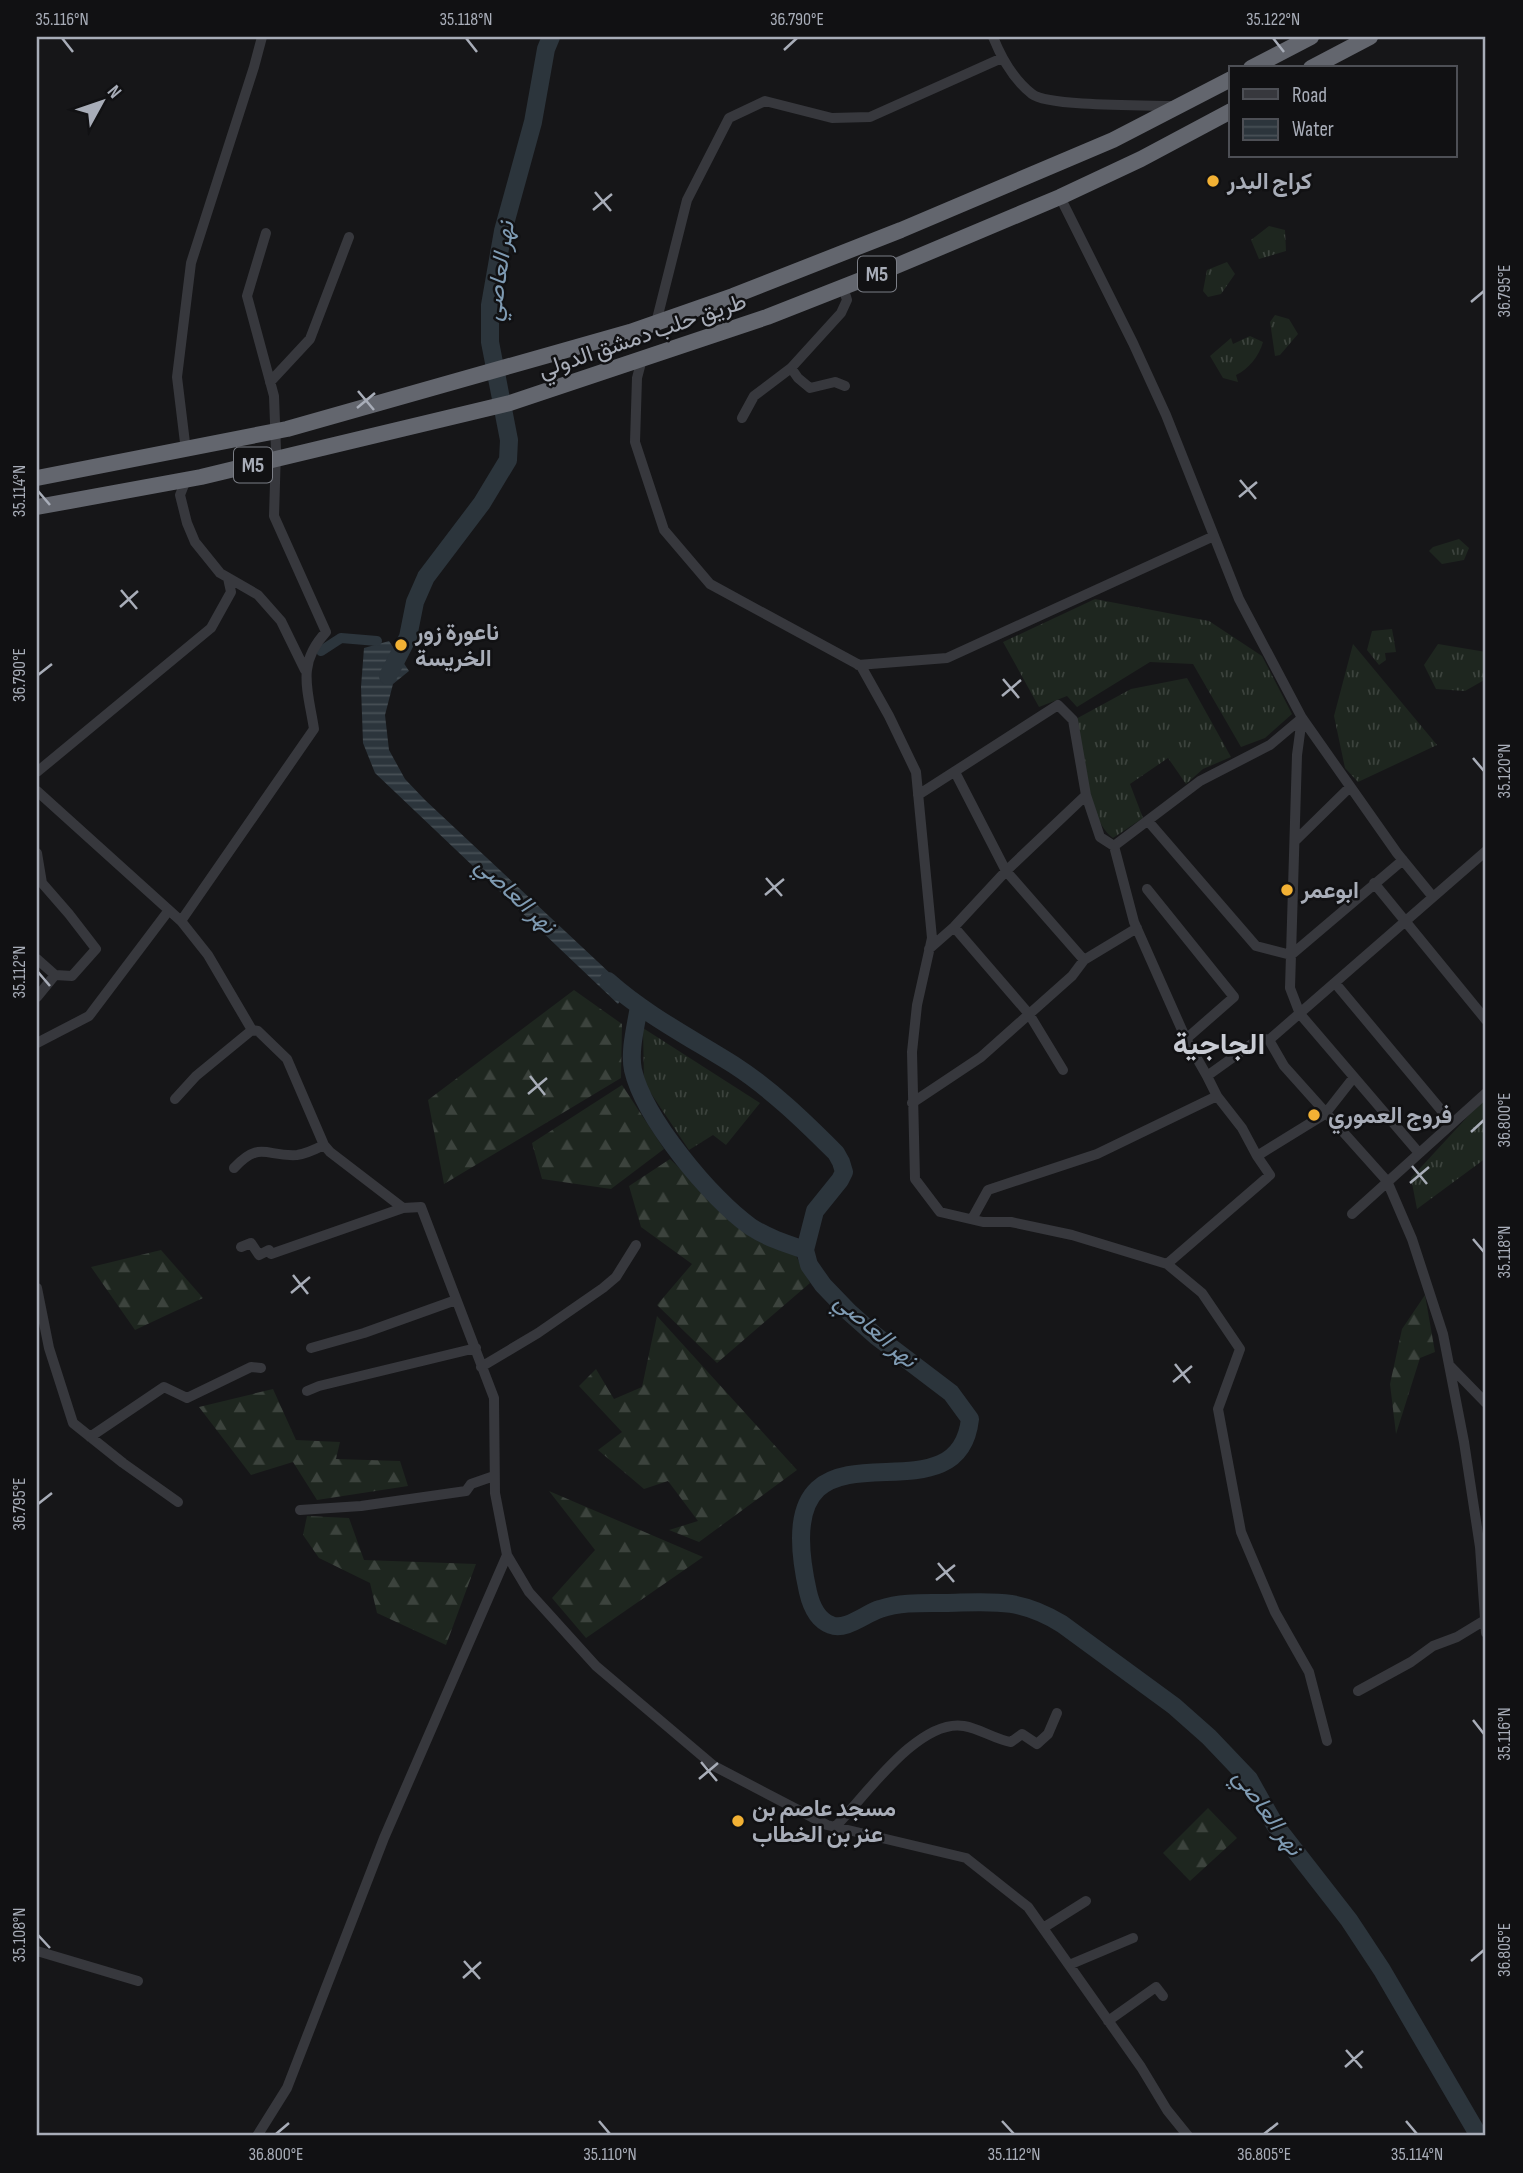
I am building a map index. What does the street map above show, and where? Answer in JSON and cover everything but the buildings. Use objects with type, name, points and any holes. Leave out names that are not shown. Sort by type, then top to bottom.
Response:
[{"type":"highway","points":[[1255,66],[1311,37]]},
{"type":"highway","points":[[1315,66],[1370,37]]},
{"type":"highway","name":"M5","points":[[656,323],[901,230],[1113,140],[1229,80]]},
{"type":"highway","name":"طريق حلب دمشق الدولي","points":[[37,508],[186,480],[510,403],[767,317],[843,287],[1060,197],[1141,159],[1229,112]]},
{"type":"highway","name":"طريق حلب دمشق الدولي","points":[[37,478],[275,432],[518,365],[656,323]]},
{"type":"street","points":[[186,451],[177,377],[191,263],[262,37]]},
{"type":"street","points":[[993,37],[1002,58],[1033,96],[1069,103],[1178,106]]},
{"type":"street","points":[[656,323],[687,200],[729,118],[765,101],[832,118],[870,117],[1002,58]]},
{"type":"street","points":[[1060,197],[1166,415],[1239,599],[1301,718],[1403,860],[1433,897]]},
{"type":"street","points":[[266,233],[247,296],[274,396],[274,516],[326,632],[315,644],[305,670]]},
{"type":"street","points":[[270,382],[310,339],[349,237]]},
{"type":"street","points":[[742,418],[754,396],[791,368],[841,313],[846,300],[843,287]]},
{"type":"street","points":[[642,359],[637,378],[635,442],[664,530],[710,584],[858,665],[889,716],[916,772],[932,938],[914,1028],[912,1052],[915,1179],[940,1212],[972,1219],[1010,1222],[1072,1235],[1167,1264],[1202,1293],[1240,1349],[1218,1409],[1241,1532],[1275,1612],[1309,1672],[1327,1741]]},
{"type":"street","points":[[791,368],[810,388],[835,382],[845,386]]},
{"type":"street","points":[[181,920],[314,729],[305,670],[281,621],[258,595],[220,573],[195,542],[180,495],[186,480]]},
{"type":"street","points":[[858,665],[947,658],[1214,536]]},
{"type":"street","points":[[37,772],[211,628],[231,592],[229,578]]},
{"type":"street","points":[[918,795],[1058,705],[1073,720],[1086,795],[1100,837],[1114,846],[1137,928],[1186,1039],[1217,1096],[1242,1128],[1270,1175],[1167,1264]]},
{"type":"street","points":[[1114,846],[1200,781],[1270,745],[1301,718]]},
{"type":"street","points":[[1301,718],[1297,754],[1290,988],[1300,1014],[1419,1153]]},
{"type":"street","points":[[955,772],[1006,871],[1084,960]]},
{"type":"street","points":[[1294,841],[1350,787]]},
{"type":"street","points":[[37,791],[181,920],[208,955],[252,1030]]},
{"type":"street","points":[[929,949],[1086,795]]},
{"type":"street","points":[[1148,821],[1256,946],[1291,955]]},
{"type":"street","points":[[1269,1040],[1486,851]]},
{"type":"street","points":[[37,853],[41,883],[96,949],[72,976],[55,975],[37,959]]},
{"type":"street","points":[[1291,955],[1403,860]]},
{"type":"street","points":[[1374,883],[1486,1020]]},
{"type":"street","points":[[1147,889],[1234,997],[1186,1039]]},
{"type":"street","points":[[37,1043],[89,1016],[169,910]]},
{"type":"street","points":[[954,927],[1029,1014],[1063,1070]]},
{"type":"street","points":[[912,1103],[981,1057],[1072,976],[1084,960],[1137,928]]},
{"type":"street","points":[[37,997],[55,975]]},
{"type":"street","points":[[1335,982],[1452,1123]]},
{"type":"street","points":[[175,1099],[197,1076],[252,1030],[258,1031],[287,1059],[324,1145],[403,1208]]},
{"type":"street","points":[[1207,1076],[1261,1038],[1269,1040],[1284,1066],[1387,1181],[1412,1239],[1443,1334],[1480,1546],[1486,1633]]},
{"type":"street","points":[[1257,1156],[1325,1114],[1354,1077]]},
{"type":"street","points":[[1352,1214],[1486,1093]]},
{"type":"street","points":[[972,1219],[988,1191],[1097,1154],[1217,1096]]},
{"type":"street","points":[[234,1168],[247,1155],[260,1152],[299,1155],[324,1145]]},
{"type":"street","points":[[242,1247],[251,1243],[259,1255],[269,1250],[271,1254],[403,1208],[421,1207],[494,1398],[494,1476],[507,1555],[529,1592],[596,1666],[714,1766],[827,1825],[966,1858],[1028,1907],[1167,2110],[1188,2136]]},
{"type":"street","points":[[481,1367],[538,1334],[603,1288],[616,1277],[636,1245]]},
{"type":"street","points":[[37,1288],[49,1348],[73,1423],[122,1463],[178,1502]]},
{"type":"street","points":[[311,1348],[364,1333],[456,1300]]},
{"type":"street","points":[[307,1391],[318,1386],[476,1348]]},
{"type":"street","points":[[1449,1364],[1486,1403]]},
{"type":"street","points":[[90,1437],[164,1387],[187,1398],[251,1367],[261,1368]]},
{"type":"street","points":[[300,1510],[361,1506],[466,1491],[471,1483],[494,1476]]},
{"type":"street","points":[[257,2136],[287,2088],[384,1838],[507,1555]]},
{"type":"street","points":[[1359,1691],[1411,1662],[1433,1646],[1457,1637],[1485,1620]]},
{"type":"street","points":[[835,1827],[887,1768],[915,1742],[944,1728],[962,1725],[1011,1742],[1022,1734],[1037,1744],[1048,1734],[1057,1713]]},
{"type":"street","points":[[1043,1928],[1086,1901]]},
{"type":"street","points":[[1069,1965],[1133,1938]]},
{"type":"street","points":[[37,1951],[138,1980]]},
{"type":"street","points":[[1108,2021],[1156,1987],[1163,1996]]},
{"type":"green space","points":[[1269,226],[1285,230],[1286,251],[1259,259],[1251,240]]},
{"type":"green space","points":[[1227,262],[1235,274],[1221,294],[1208,297],[1203,291],[1207,270]]},
{"type":"green space","points":[[1275,315],[1289,319],[1298,334],[1280,355],[1275,356],[1270,322]]},
{"type":"green space","points":[[1250,336],[1263,342],[1256,357],[1236,375],[1238,382],[1223,378],[1210,356],[1231,338],[1233,344]]},
{"type":"green space","points":[[1459,539],[1469,548],[1464,560],[1442,564],[1429,551],[1433,547]]},
{"type":"green space","points":[[1095,599],[1209,621],[1262,656],[1292,714],[1265,738],[1241,747],[1193,664],[1150,662],[1077,707],[1067,696],[1039,707],[1003,642]]},
{"type":"green space","points":[[1392,629],[1396,652],[1385,653],[1386,660],[1379,665],[1367,650],[1372,631]]},
{"type":"green space","points":[[1353,644],[1437,745],[1358,782],[1345,768],[1334,716]]},
{"type":"green space","points":[[1438,644],[1486,652],[1486,679],[1465,691],[1436,689],[1424,665]]},
{"type":"green space","points":[[1187,678],[1231,757],[1203,769],[1186,784],[1168,758],[1130,784],[1143,818],[1113,838],[1104,829],[1091,800],[1074,720],[1131,689]]},
{"type":"green space","points":[[574,990],[622,1024],[621,1078],[444,1184],[428,1100]]},
{"type":"green space","points":[[643,1028],[760,1103],[726,1145],[713,1135],[689,1150],[644,1083]]},
{"type":"green space","points":[[622,1085],[664,1149],[611,1189],[542,1179],[532,1143]]},
{"type":"green space","points":[[1482,1101],[1486,1104],[1486,1158],[1417,1209],[1411,1178]]},
{"type":"green space","points":[[670,1159],[751,1237],[792,1248],[810,1283],[717,1363],[657,1305],[692,1264],[641,1227],[629,1186]]},
{"type":"green space","points":[[161,1250],[203,1298],[135,1330],[91,1267]]},
{"type":"green space","points":[[1425,1295],[1435,1352],[1420,1358],[1396,1434],[1390,1384],[1402,1329]]},
{"type":"green space","points":[[657,1316],[797,1470],[699,1542],[669,1530],[698,1521],[668,1481],[644,1489],[598,1450],[622,1432],[579,1386],[596,1369],[614,1399],[642,1387]]},
{"type":"green space","points":[[273,1389],[296,1440],[340,1442],[336,1459],[400,1461],[408,1486],[317,1500],[293,1462],[251,1475],[199,1407]]},
{"type":"green space","points":[[549,1491],[703,1557],[586,1638],[552,1598],[595,1550]]},
{"type":"green space","points":[[307,1516],[349,1518],[364,1560],[476,1564],[446,1645],[377,1613],[370,1583],[319,1558],[303,1535]]},
{"type":"green space","points":[[1208,1808],[1237,1838],[1190,1881],[1163,1853]]},
{"type":"water","points":[[389,641],[409,671],[393,684],[385,715],[389,750],[405,779],[628,990],[618,1004],[375,773],[363,743],[361,687],[364,648]]},
{"type":"waterway","name":"نهر العاصي","points":[[388,676],[408,637],[415,602],[426,577],[482,503],[508,460],[509,440],[490,342],[490,305],[503,231],[533,122],[546,49],[551,37]]},
{"type":"waterway","points":[[321,651],[341,638],[377,641]]},
{"type":"waterway","name":"نهر العاصي","points":[[608,981],[653,1015],[761,1084],[836,1153],[844,1172],[815,1211],[805,1250],[809,1265],[823,1285],[849,1312],[951,1393],[970,1419],[957,1452],[933,1467],[836,1478],[812,1495],[801,1531],[808,1592],[818,1616],[826,1623],[843,1626],[880,1609],[904,1604],[990,1602],[1018,1605],[1062,1624],[1174,1706],[1209,1737],[1249,1779],[1275,1825],[1349,1920],[1382,1970],[1479,2136]]},
{"type":"waterway","points":[[639,1006],[632,1063],[650,1111],[699,1178],[735,1214],[764,1234],[805,1250]]},
{"type":"place","name":"كراج البدر","points":[[1213,181]]},
{"type":"place","name":"ناعورة زور الخريسة","points":[[401,645]]},
{"type":"place","name":"ابوعمر","points":[[1287,890]]},
{"type":"place","name":"فروج العموري","points":[[1314,1115]]},
{"type":"place","name":"مسجد عاصم بن عنر بن الخطاب","points":[[738,1821]]},
{"type":"district","name":"الجاجية","points":[[1219,1044]]}]
